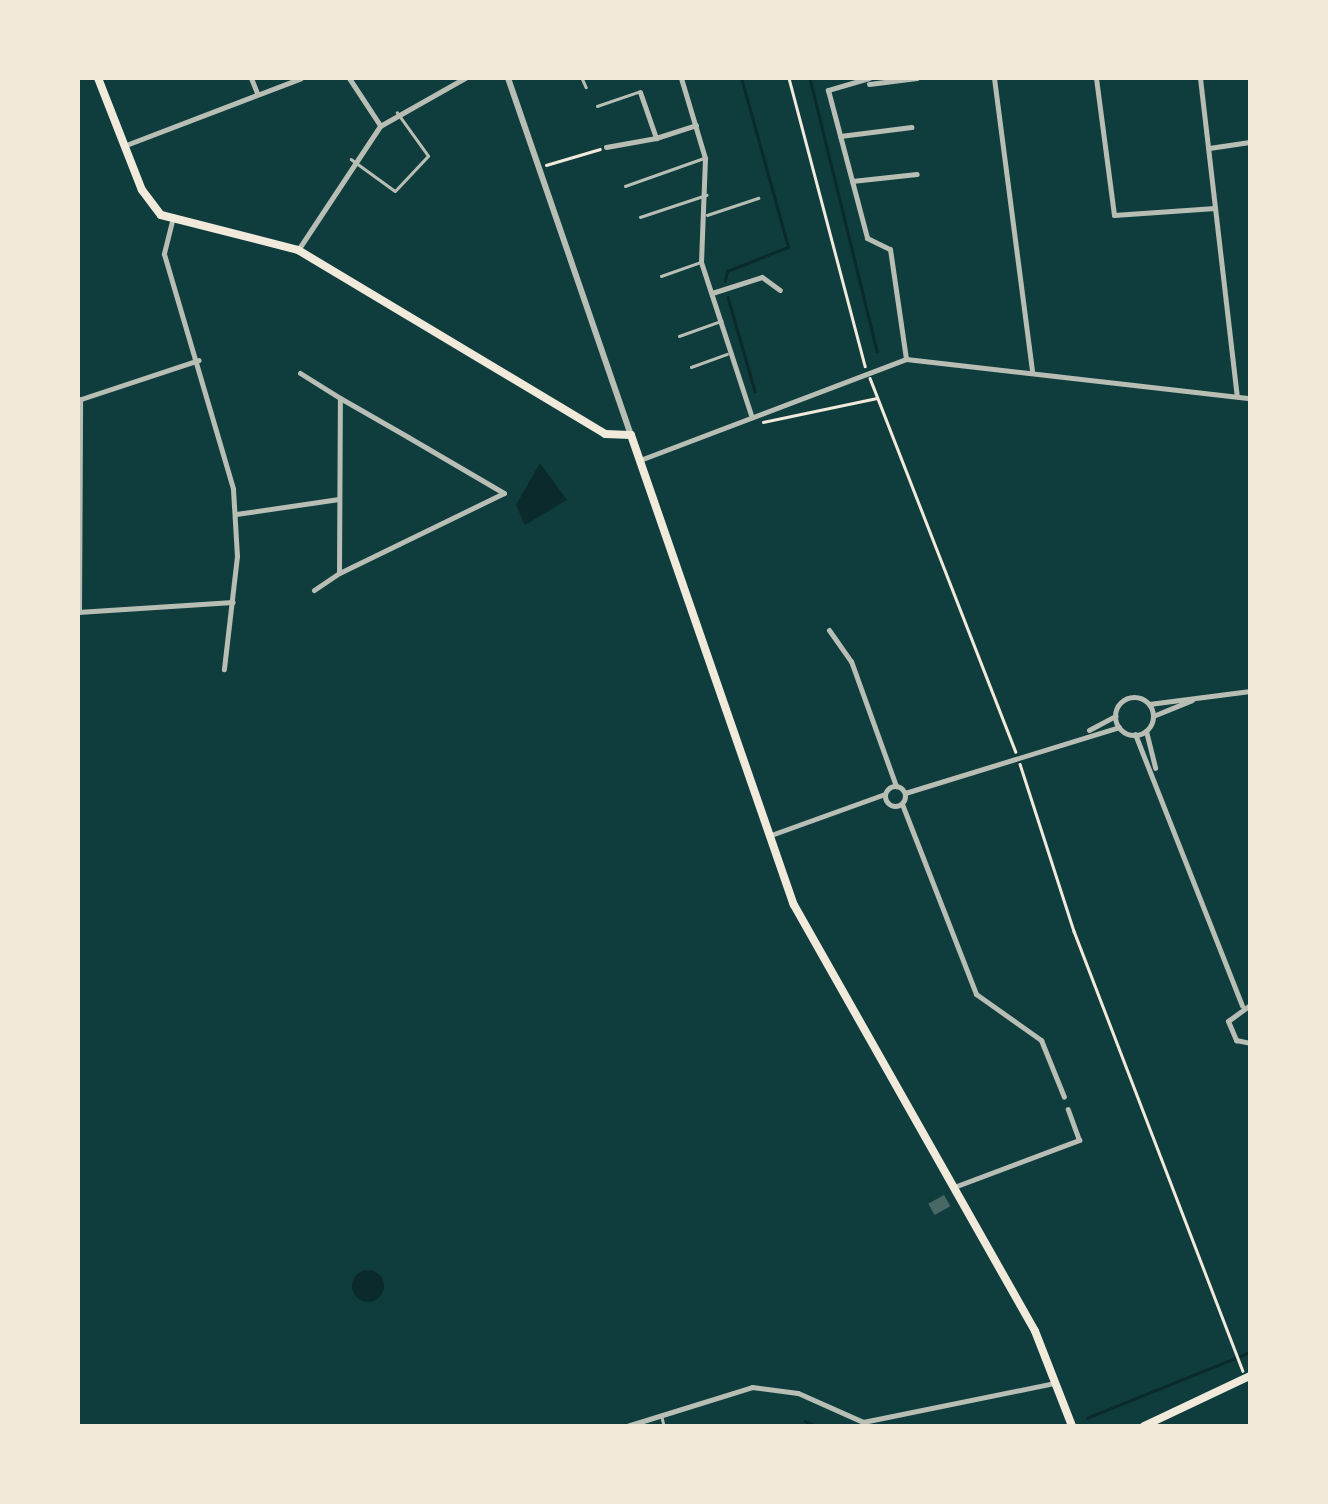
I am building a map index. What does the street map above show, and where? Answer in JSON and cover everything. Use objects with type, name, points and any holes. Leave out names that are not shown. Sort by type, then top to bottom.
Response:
[{"type":"main road","points":[[98,78],[146,199],[172,221],[298,250],[605,434],[632,436],[808,935],[954,1187],[1055,1383],[1072,1426]]},
{"type":"main road","points":[[1144,1426],[1247,1375]]},
{"type":"street","points":[[251,78],[258,94]]},
{"type":"street","points":[[126,145],[301,78]]},
{"type":"street","points":[[349,78],[380,126]]},
{"type":"street","points":[[298,250],[352,158],[380,126],[465,78]]},
{"type":"street","points":[[508,78],[632,436]]},
{"type":"street","points":[[681,78],[704,158],[702,262],[751,416]]},
{"type":"street","points":[[906,358],[890,249],[867,238],[828,90],[869,80],[917,78]]},
{"type":"street","points":[[994,78],[1032,371]]},
{"type":"street","points":[[1096,78],[1114,215],[1215,208]]},
{"type":"street","points":[[1200,78],[1237,396]]},
{"type":"street","points":[[640,92],[656,138]]},
{"type":"street","points":[[606,147],[656,138],[696,124]]},
{"type":"street","points":[[840,136],[910,127]]},
{"type":"street","points":[[1208,148],[1250,142]]},
{"type":"street","points":[[852,181],[916,174]]},
{"type":"street","points":[[172,221],[164,254],[199,360],[236,514],[233,602],[224,669]]},
{"type":"street","points":[[712,293],[762,277],[780,290]]},
{"type":"street","points":[[640,460],[906,358],[1250,398]]},
{"type":"street","points":[[199,360],[79,400],[78,612],[233,602]]},
{"type":"street","points":[[300,374],[504,494],[339,573],[314,590]]},
{"type":"street","points":[[339,573],[340,398]]},
{"type":"street","points":[[236,514],[339,499]]},
{"type":"street","points":[[829,630],[851,662],[896,786],[905,792]]},
{"type":"street","points":[[1082,734],[1115,715],[1127,698],[1149,704],[1250,691]]},
{"type":"street","points":[[1156,776],[1146,730],[1153,716],[1204,696]]},
{"type":"street","points":[[1149,704],[1153,716]]},
{"type":"street","points":[[1115,715],[1119,727]]},
{"type":"street","points":[[905,792],[1082,734],[1119,727],[1135,734],[1156,776],[1242,1006]]},
{"type":"street","points":[[1135,734],[1146,730]]},
{"type":"street","points":[[770,835],[885,794],[896,786]]},
{"type":"street","points":[[905,792],[902,804],[976,994],[1042,1040],[1064,1097]]},
{"type":"street","points":[[885,794],[890,806],[902,804]]},
{"type":"street","points":[[1242,1006],[1250,1005]]},
{"type":"street","points":[[1242,1006],[1228,1028],[1250,1043]]},
{"type":"street","points":[[954,1187],[1079,1140],[1068,1109]]},
{"type":"street","points":[[627,1426],[760,1386],[864,1422],[1055,1383]]},
{"type":"lane","points":[[582,78],[586,88]]},
{"type":"lane","points":[[597,106],[640,92]]},
{"type":"lane","points":[[352,158],[395,191],[428,156],[397,113]]},
{"type":"lane","points":[[625,186],[704,158]]},
{"type":"lane","points":[[640,217],[706,195]]},
{"type":"lane","points":[[705,215],[758,198]]},
{"type":"lane","points":[[661,276],[702,262]]},
{"type":"lane","points":[[680,336],[721,321]]},
{"type":"lane","points":[[691,367],[731,352]]},
{"type":"lane","points":[[662,1416],[664,1426]]},
{"type":"path","points":[[789,78],[864,362]]},
{"type":"path","points":[[540,167],[606,147]]},
{"type":"path","points":[[869,376],[1017,756],[1247,1375]]},
{"type":"path","points":[[751,416],[754,423],[879,398]]},
{"type":"water","points":[[540,463],[567,500],[525,525],[516,505]]},
{"type":"water","points":[[368,1270],[379,1275],[384,1286],[379,1297],[368,1302],[357,1297],[352,1286],[357,1275]]},
{"type":"building","points":[[944,1195],[950,1206],[935,1215],[928,1204]]},
{"type":"waterway","points":[[725,281],[727,271],[788,247],[741,78]]},
{"type":"waterway","points":[[810,78],[877,351]]},
{"type":"waterway","points":[[728,297],[755,391]]},
{"type":"waterway","points":[[1087,1418],[1250,1352]]},
{"type":"waterway","points":[[805,1421],[816,1426]]}]
